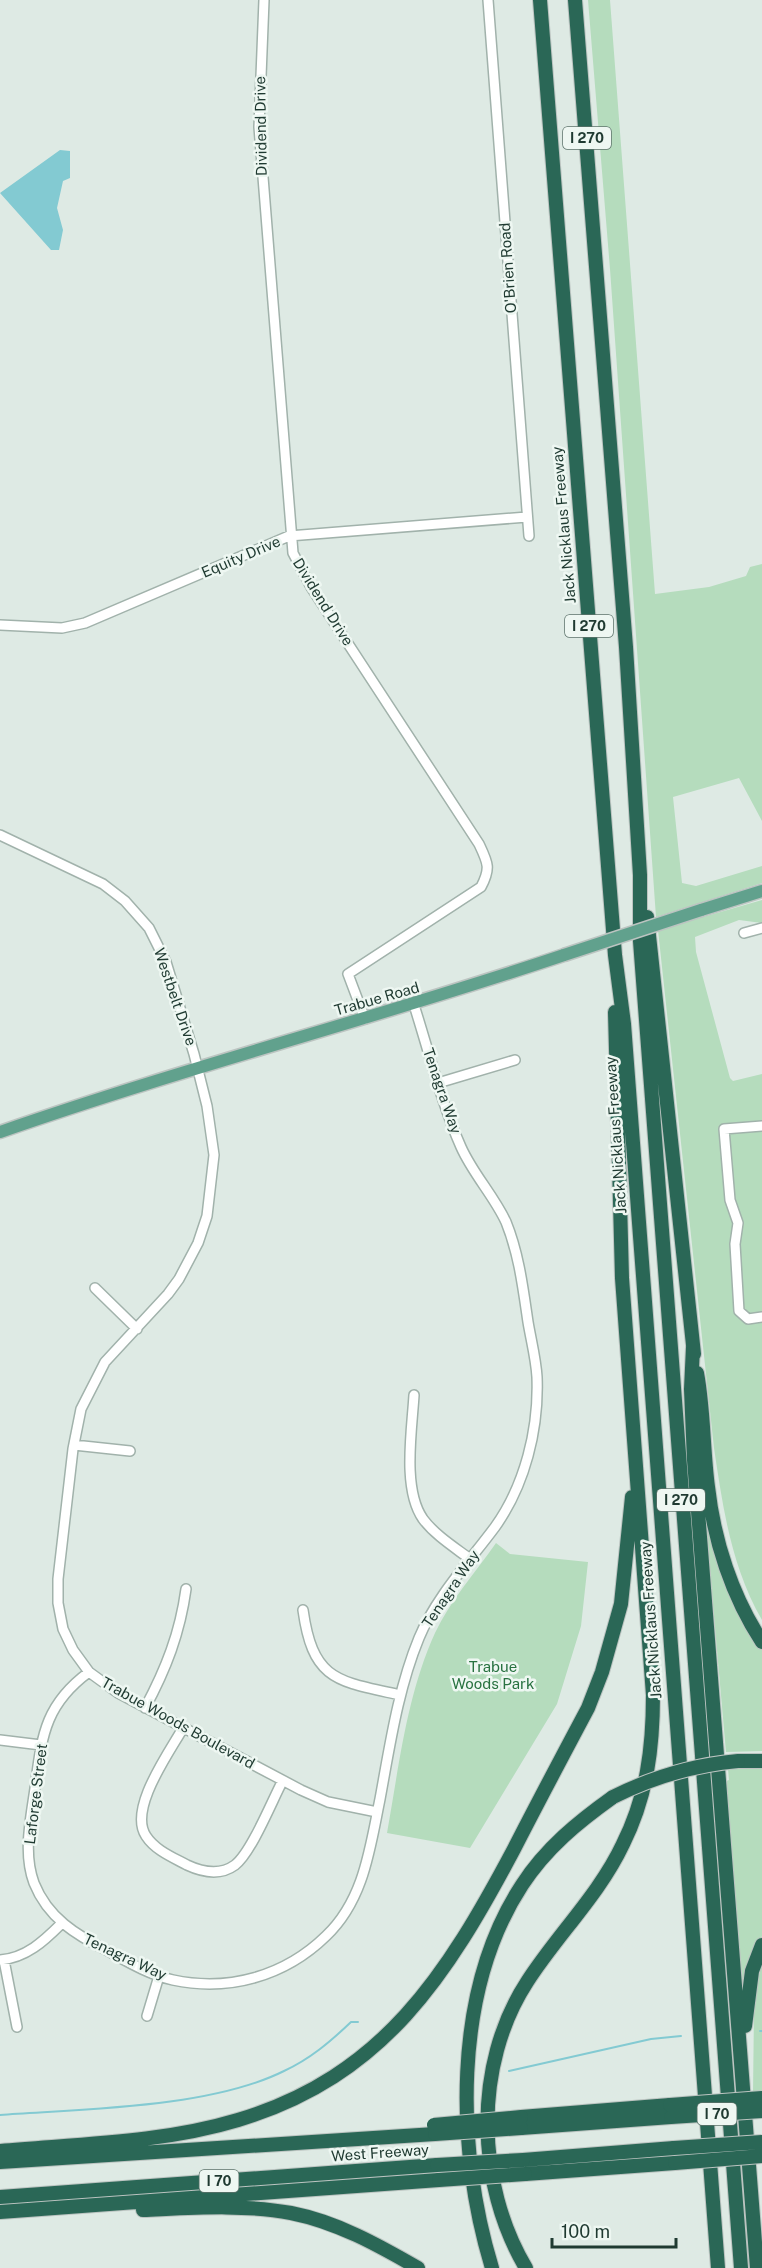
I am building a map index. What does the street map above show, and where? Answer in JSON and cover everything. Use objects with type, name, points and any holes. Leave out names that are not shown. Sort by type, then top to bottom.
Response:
[{"type":"highway","name":"Jack Nicklaus Freeway","points":[[540,0],[615,955],[624,1024],[718,2268]]},
{"type":"highway","name":"I 270","points":[[574,0],[591,182],[640,874],[640,941],[741,2268]]},
{"type":"highway","points":[[640,874],[651,940],[693,1347],[700,1388],[707,1486],[729,1576],[762,1642]]},
{"type":"highway","points":[[526,2268],[508,2231],[494,2181],[488,2133],[490,2088],[500,2043],[513,2008],[541,1962],[617,1855],[632,1824],[648,1777],[653,1728],[653,1695],[622,1278],[615,955]]},
{"type":"highway","points":[[693,1347],[691,1389],[694,1460],[757,2268]]},
{"type":"highway","points":[[0,2151],[182,2133],[273,2109],[307,2092],[375,2046],[414,2007],[442,1973],[478,1917],[588,1708],[599,1681],[621,1604],[636,1459]]},
{"type":"highway","points":[[492,2268],[474,2200],[468,2147],[468,2072],[481,1985],[505,1914],[522,1884],[544,1856],[576,1824],[613,1797],[639,1784],[678,1771],[738,1761],[762,1761]]},
{"type":"highway","points":[[741,2061],[752,1971],[762,1945]]},
{"type":"highway","points":[[671,2111],[762,2098]]},
{"type":"highway","name":"West Freeway","points":[[0,2162],[341,2139],[671,2111],[762,2111]]},
{"type":"highway","name":"West Freeway","points":[[0,2197],[437,2165],[524,2167],[674,2148],[762,2142]]},
{"type":"highway","points":[[0,2214],[438,2180],[524,2167],[675,2163],[762,2156]]},
{"type":"highway","points":[[750,2182],[762,2245]]},
{"type":"highway","points":[[0,2214],[216,2209],[291,2213],[356,2234],[418,2268]]},
{"type":"main road","name":"Trabue Road","points":[[0,1132],[197,1067],[414,1005],[762,891]]},
{"type":"street","name":"Dividend Drive","points":[[264,0],[259,127],[292,553],[311,586],[464,821],[487,861],[488,873],[481,887],[348,974],[365,1018]]},
{"type":"street","name":"O'Brien Road","points":[[488,0],[529,536]]},
{"type":"street","name":"Equity Drive","points":[[0,625],[62,627],[85,623],[289,536],[527,517]]},
{"type":"street","name":"Westbelt Drive","points":[[0,835],[103,884],[125,901],[143,920],[168,968],[197,1067]]},
{"type":"street","points":[[744,933],[762,928]]},
{"type":"street","name":"Tenagra Way","points":[[61,1924],[102,1949],[159,1976],[202,1983],[250,1980],[291,1964],[328,1934],[356,1896],[370,1853],[400,1695],[420,1636],[470,1559],[498,1523],[529,1454],[537,1378],[518,1260],[505,1222],[464,1153],[438,1083],[414,1005]]},
{"type":"street","points":[[438,1083],[515,1060]]},
{"type":"street","name":"Trabue Woods Boulevard","points":[[197,1067],[207,1106],[214,1155],[207,1216],[198,1243],[179,1279],[137,1329],[105,1362],[81,1409],[74,1445],[58,1579],[58,1603],[63,1629],[73,1650],[89,1672],[118,1693],[282,1782],[328,1802],[377,1812]]},
{"type":"street","points":[[762,1126],[724,1129],[730,1200],[738,1223],[735,1244],[739,1311],[742,1316],[748,1318],[762,1317]]},
{"type":"street","points":[[95,1288],[137,1329]]},
{"type":"street","points":[[414,1395],[410,1467],[414,1500],[422,1517],[431,1528],[470,1559]]},
{"type":"street","points":[[74,1445],[130,1451]]},
{"type":"street","points":[[145,1708],[166,1669],[182,1620],[186,1589]]},
{"type":"street","points":[[303,1610],[307,1639],[320,1665],[344,1682],[400,1695]]},
{"type":"street","name":"Laforge Street","points":[[61,1924],[40,1895],[30,1867],[30,1830],[45,1727],[57,1702],[75,1682],[89,1672]]},
{"type":"street","points":[[183,1728],[144,1800],[140,1818],[145,1834],[156,1848],[208,1872],[221,1871],[235,1865],[245,1853],[282,1782]]},
{"type":"street","points":[[0,1740],[41,1745]]},
{"type":"street","points":[[17,2027],[2,1960],[33,1948],[61,1924]]},
{"type":"street","points":[[147,2016],[159,1976]]},
{"type":"green space","points":[[588,0],[610,0],[655,594],[709,587],[746,576],[750,567],[762,564],[762,821],[739,778],[673,797],[682,883],[696,886],[762,866],[762,883],[656,917],[610,269]]},
{"type":"green space","points":[[762,900],[762,923],[739,920],[695,937],[696,952],[730,1078],[733,1081],[762,1074],[762,1620],[751,1600],[736,1558],[717,1470],[658,930]]},
{"type":"green space","points":[[711,1525],[762,1648],[762,1751],[726,1752],[706,1526]]},
{"type":"green space","name":"Trabue Woods Park","points":[[496,1543],[510,1554],[588,1562],[581,1626],[557,1704],[470,1848],[387,1833],[405,1731],[425,1656],[448,1610]]},
{"type":"green space","points":[[762,1767],[762,1936],[747,1982],[741,1983],[726,1781],[729,1780],[728,1769]]},
{"type":"green space","points":[[762,1956],[762,2092],[753,2093],[754,2010]]},
{"type":"water","points":[[60,150],[70,151],[70,178],[63,181],[57,208],[63,230],[59,250],[51,250],[0,193]]},
{"type":"waterway","points":[[0,2115],[145,2105],[220,2093],[284,2071],[319,2050],[351,2022],[358,2022]]},
{"type":"waterway","points":[[509,2071],[651,2039],[681,2036]]}]
